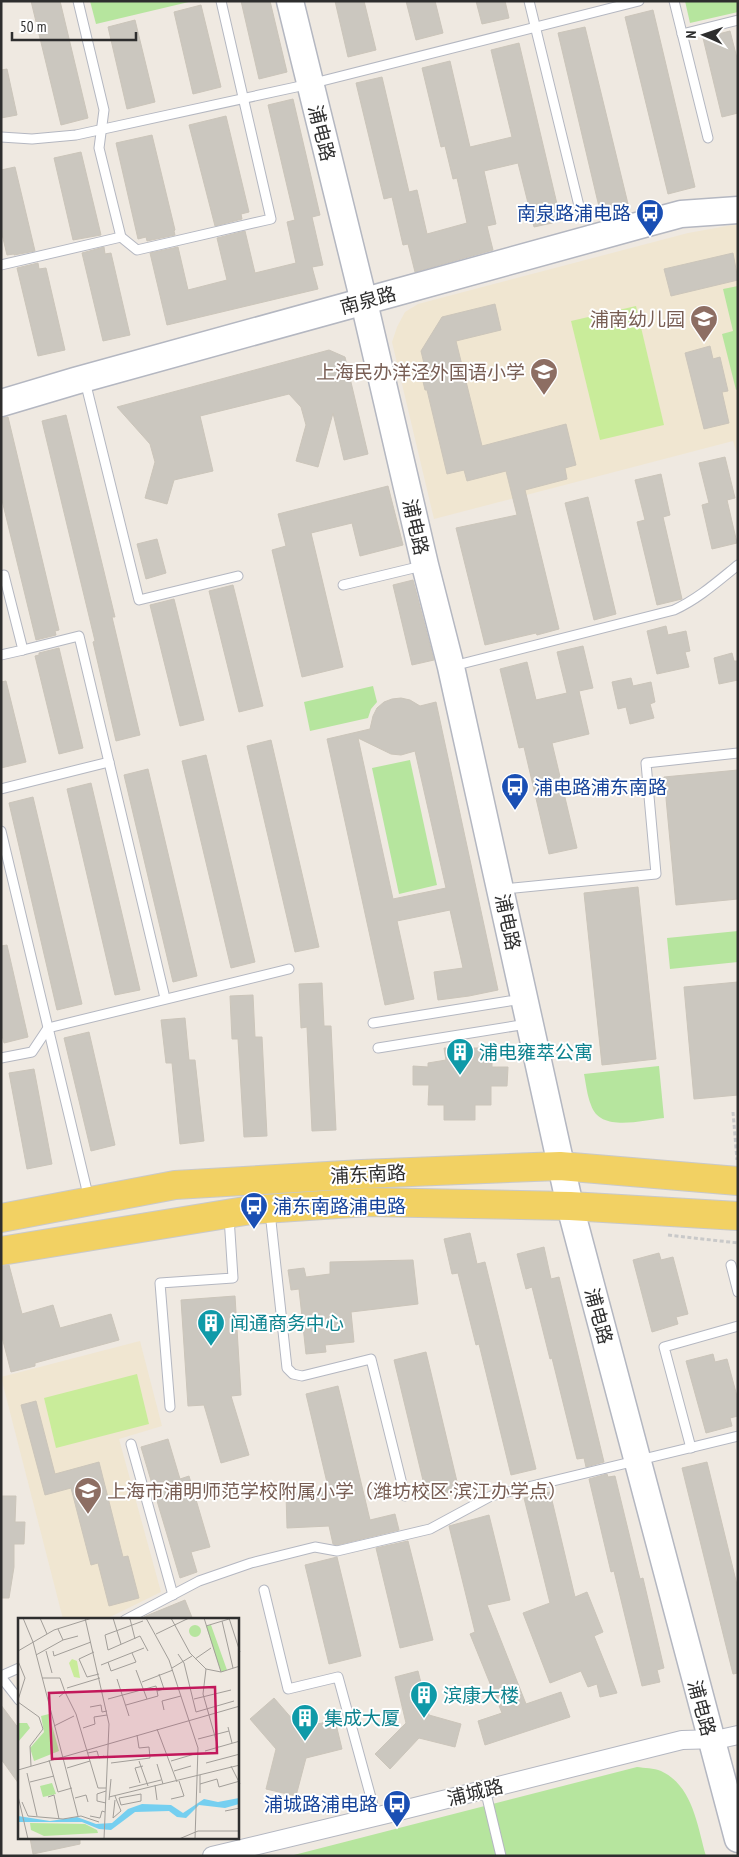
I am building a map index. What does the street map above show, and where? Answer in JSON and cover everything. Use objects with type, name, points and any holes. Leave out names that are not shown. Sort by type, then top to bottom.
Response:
[{"type":"main road","name":"浦东南路","points":[[1,1218],[175,1185],[372,1174],[560,1166],[737,1181]]},
{"type":"main road","name":"浦东南路","points":[[1,1251],[229,1214],[367,1202],[570,1206],[738,1216]]},
{"type":"street","name":"浦电路","points":[[290,1],[451,667],[560,1166],[738,1839]]},
{"type":"street","name":"南泉路","points":[[1,403],[85,378],[681,214],[737,213]]},
{"type":"street","name":"浦城路","points":[[212,1856],[682,1740],[711,1740],[738,1735]]},
{"type":"lane","points":[[78,1],[104,110],[99,148],[120,236],[137,250],[271,219],[221,1]]},
{"type":"lane","points":[[529,1],[580,210]]},
{"type":"lane","points":[[1,138],[50,138],[102,130],[310,84],[639,1]]},
{"type":"lane","points":[[674,1],[708,138]]},
{"type":"lane","points":[[682,34],[738,20]]},
{"type":"lane","points":[[1,265],[120,236]]},
{"type":"lane","points":[[85,378],[139,600],[238,576]]},
{"type":"lane","points":[[343,585],[425,565]]},
{"type":"lane","points":[[451,667],[674,610],[690,603],[703,594],[738,565]]},
{"type":"lane","points":[[1,576],[4,575],[23,650]]},
{"type":"lane","points":[[1,655],[79,636],[165,998]]},
{"type":"lane","points":[[500,890],[656,874],[646,763],[738,753]]},
{"type":"lane","points":[[1,789],[109,762]]},
{"type":"lane","points":[[1,831],[89,1202]]},
{"type":"lane","points":[[1,1058],[32,1052],[48,1028],[288,969]]},
{"type":"lane","points":[[373,1023],[527,1011]]},
{"type":"lane","points":[[378,1048],[527,1011]]},
{"type":"lane","points":[[270,1209],[287,1368],[293,1374],[302,1376],[371,1359],[405,1496]]},
{"type":"lane","points":[[170,1407],[160,1283],[233,1278],[229,1214]]},
{"type":"lane","points":[[731,1265],[738,1292]]},
{"type":"lane","points":[[691,1448],[664,1347],[738,1326]]},
{"type":"lane","points":[[129,1618],[199,1581],[251,1563],[315,1547],[337,1551],[430,1529],[491,1496],[738,1436]]},
{"type":"lane","points":[[131,1444],[173,1595]]},
{"type":"lane","points":[[264,1590],[288,1689],[338,1677],[376,1816]]},
{"type":"lane","points":[[18,1668],[1,1676],[18,1699]]},
{"type":"lane","points":[[485,1789],[501,1856]]},
{"type":"path","points":[[733,1112],[737,1181]]},
{"type":"shaded area","name":"上海民办洋泾外国语小学","points":[[738,224],[738,458],[733,441],[434,519],[392,342],[405,312],[418,304],[688,233]]},
{"type":"shaded area","name":"上海市浦明师范学校附属小学（潍坊校区·滨江办学点）","points":[[140,1341],[162,1426],[119,1439],[161,1592],[108,1618],[63,1618],[1,1377]]},
{"type":"green space","points":[[90,1],[193,1],[96,24]]},
{"type":"green space","points":[[685,1],[738,1],[738,12],[690,23]]},
{"type":"green space","points":[[738,286],[738,389],[736,390],[722,334],[733,331],[723,289]]},
{"type":"green space","points":[[636,306],[664,425],[600,440],[571,321]]},
{"type":"green space","points":[[373,686],[377,702],[371,709],[368,718],[310,731],[304,702]]},
{"type":"green space","points":[[410,760],[437,885],[399,894],[372,768]]},
{"type":"green space","points":[[738,931],[738,962],[670,969],[667,938]]},
{"type":"green space","points":[[659,1066],[664,1118],[623,1123],[603,1119],[596,1114],[591,1105],[584,1074]]},
{"type":"green space","points":[[137,1374],[149,1424],[56,1448],[44,1398]]},
{"type":"green space","points":[[637,1767],[661,1771],[680,1786],[692,1808],[706,1856],[290,1856]]},
{"type":"building","points":[[31,1],[60,1],[88,118],[61,125]]},
{"type":"building","points":[[241,1],[270,1],[287,72],[259,79]]},
{"type":"building","points":[[335,1],[364,1],[376,50],[348,57]]},
{"type":"building","points":[[406,1],[435,1],[443,33],[416,40]]},
{"type":"building","points":[[476,1],[505,1],[509,18],[482,24]]},
{"type":"building","points":[[201,5],[221,87],[193,94],[174,12]]},
{"type":"building","points":[[653,10],[695,187],[668,194],[625,17]]},
{"type":"building","points":[[135,20],[155,102],[127,109],[108,27]]},
{"type":"building","points":[[585,27],[628,204],[600,211],[558,33]]},
{"type":"building","points":[[730,31],[738,62],[738,113],[722,117],[703,38]]},
{"type":"building","points":[[519,43],[561,221],[534,227],[518,163],[484,171],[496,224],[487,226],[493,250],[415,272],[408,244],[403,245],[392,197],[384,199],[356,83],[382,77],[409,192],[417,190],[427,234],[467,223],[457,178],[453,179],[445,146],[441,147],[422,68],[450,61],[470,147],[512,137],[491,50]]},
{"type":"building","points":[[7,69],[17,115],[1,118],[1,70]]},
{"type":"building","points":[[293,99],[320,215],[312,217],[323,265],[312,267],[318,289],[167,325],[150,253],[178,247],[188,290],[227,280],[217,238],[245,231],[255,273],[296,263],[287,222],[295,220],[268,105]]},
{"type":"building","points":[[226,116],[249,212],[241,214],[242,219],[215,226],[189,125]]},
{"type":"building","points":[[152,135],[175,235],[147,241],[146,237],[138,239],[116,143]]},
{"type":"building","points":[[81,152],[101,235],[73,240],[54,158]]},
{"type":"building","points":[[15,167],[35,251],[7,255],[1,230],[1,170]]},
{"type":"building","points":[[104,247],[105,254],[111,253],[130,335],[103,341],[82,253]]},
{"type":"building","points":[[733,253],[738,280],[671,296],[664,269]]},
{"type":"building","points":[[38,263],[39,269],[46,268],[65,350],[38,356],[17,268]]},
{"type":"building","points":[[495,304],[501,330],[456,341],[482,446],[566,424],[576,465],[565,468],[567,479],[525,490],[559,629],[485,645],[456,528],[517,515],[506,471],[467,481],[464,470],[447,474],[427,390],[425,390],[421,373],[426,372],[421,351],[442,317]]},
{"type":"building","points":[[710,346],[713,359],[720,357],[728,391],[722,392],[729,423],[704,429],[685,353]]},
{"type":"building","points":[[329,350],[345,357],[368,454],[344,460],[333,413],[318,467],[296,461],[306,425],[301,407],[289,394],[200,416],[213,471],[174,480],[167,504],[145,498],[155,462],[150,444],[117,407]]},
{"type":"building","points":[[66,415],[115,617],[112,617],[140,735],[116,741],[93,642],[95,641],[42,421]]},
{"type":"building","points":[[8,417],[59,630],[55,631],[56,635],[36,640],[1,496],[1,418]]},
{"type":"building","points":[[725,457],[735,498],[727,500],[737,543],[712,549],[702,505],[709,503],[699,463]]},
{"type":"building","points":[[661,474],[670,515],[663,517],[682,599],[657,605],[637,522],[645,520],[635,480]]},
{"type":"building","points":[[388,486],[403,545],[360,556],[352,523],[311,533],[343,667],[302,677],[272,550],[286,546],[278,514]]},
{"type":"building","points":[[588,497],[616,614],[594,620],[565,503]]},
{"type":"building","points":[[157,539],[166,573],[146,579],[137,544]]},
{"type":"building","points":[[413,580],[434,660],[412,665],[393,585]]},
{"type":"building","points":[[233,585],[263,706],[239,712],[209,591]]},
{"type":"building","points":[[174,599],[204,720],[180,726],[150,605]]},
{"type":"building","points":[[666,626],[668,635],[686,631],[690,651],[685,652],[689,667],[657,674],[647,631]]},
{"type":"building","points":[[583,646],[593,688],[579,691],[589,734],[552,743],[577,848],[549,854],[524,747],[519,748],[500,669],[527,662],[536,700],[567,693],[557,652]]},
{"type":"building","points":[[59,648],[83,748],[59,754],[35,656],[39,655],[39,653]]},
{"type":"building","points":[[732,653],[734,661],[738,661],[738,680],[719,684],[714,658]]},
{"type":"building","points":[[631,678],[633,686],[651,682],[655,702],[650,704],[654,718],[630,724],[626,707],[618,709],[612,682]]},
{"type":"building","points":[[6,681],[26,762],[1,768],[1,682]]},
{"type":"building","points":[[392,699],[410,700],[420,706],[436,702],[498,990],[438,1000],[434,972],[463,968],[450,910],[397,921],[414,999],[385,1005],[327,739],[370,729],[377,708],[384,702]],"holes":[[[358,738],[391,754],[401,755],[415,751],[446,888],[393,899]]]},
{"type":"building","points":[[271,740],[319,947],[295,952],[247,746]]},
{"type":"building","points":[[206,755],[255,962],[231,968],[182,761]]},
{"type":"building","points":[[148,769],[197,976],[173,982],[124,775]]},
{"type":"building","points":[[738,770],[738,899],[676,905],[664,777]]},
{"type":"building","points":[[91,783],[140,990],[115,995],[67,789]]},
{"type":"building","points":[[33,797],[82,1004],[57,1010],[9,803]]},
{"type":"building","points":[[638,887],[656,1059],[602,1065],[584,893]]},
{"type":"building","points":[[7,945],[28,1037],[4,1043],[1,1032],[1,946]]},
{"type":"building","points":[[738,982],[738,1095],[694,1099],[684,987]]},
{"type":"building","points":[[322,983],[324,1026],[331,1026],[336,1130],[312,1131],[307,1027],[301,1028],[299,984]]},
{"type":"building","points":[[253,995],[255,1037],[262,1037],[267,1136],[244,1137],[238,1039],[232,1039],[230,996]]},
{"type":"building","points":[[185,1018],[189,1060],[195,1060],[204,1141],[180,1144],[172,1063],[166,1063],[161,1020]]},
{"type":"building","points":[[89,1032],[115,1145],[91,1151],[64,1038]]},
{"type":"building","name":"浦电雍萃公寓","points":[[444,1048],[492,1048],[492,1067],[508,1067],[507,1086],[491,1086],[491,1105],[475,1105],[475,1120],[444,1120],[444,1105],[428,1105],[429,1085],[413,1085],[413,1066],[428,1067],[428,1063],[446,1060]]},
{"type":"building","points":[[34,1069],[52,1164],[27,1169],[9,1073]]},
{"type":"building","points":[[470,1233],[477,1264],[485,1262],[536,1469],[511,1475],[479,1344],[476,1345],[458,1273],[452,1274],[444,1239]]},
{"type":"building","points":[[544,1247],[551,1279],[559,1277],[604,1462],[586,1467],[584,1458],[577,1459],[532,1287],[526,1289],[517,1254]]},
{"type":"building","points":[[659,1253],[661,1260],[673,1257],[688,1314],[676,1317],[678,1324],[652,1332],[633,1260]]},
{"type":"building","points":[[413,1260],[418,1304],[351,1312],[354,1342],[325,1345],[326,1352],[306,1354],[299,1289],[291,1290],[288,1270],[304,1268],[306,1277],[330,1274],[330,1262]]},
{"type":"building","points":[[9,1265],[22,1314],[53,1305],[60,1328],[111,1314],[119,1340],[35,1363],[35,1366],[11,1372],[1,1333],[1,1266]]},
{"type":"building","name":"闻通商务中心","points":[[235,1296],[241,1395],[231,1396],[249,1455],[221,1463],[204,1405],[188,1406],[181,1300]]},
{"type":"building","points":[[426,1352],[459,1490],[427,1497],[394,1360]]},
{"type":"building","points":[[713,1354],[715,1362],[727,1359],[738,1400],[738,1416],[730,1418],[732,1426],[706,1433],[686,1361]]},
{"type":"building","points":[[338,1386],[370,1520],[395,1514],[399,1530],[337,1545],[333,1544],[329,1526],[287,1528],[286,1494],[329,1491],[306,1394]]},
{"type":"building","points":[[36,1401],[55,1474],[99,1462],[123,1557],[128,1556],[139,1598],[109,1606],[98,1563],[91,1565],[71,1488],[45,1495],[21,1405]]},
{"type":"building","points":[[168,1439],[180,1479],[189,1476],[210,1547],[191,1552],[197,1572],[180,1578],[141,1447]]},
{"type":"building","points":[[707,1462],[738,1589],[738,1673],[733,1674],[682,1468]]},
{"type":"building","points":[[607,1474],[608,1477],[615,1476],[640,1579],[643,1578],[664,1668],[657,1670],[660,1682],[642,1686],[614,1571],[611,1572],[589,1479]]},
{"type":"building","points":[[550,1492],[575,1597],[587,1592],[603,1632],[594,1636],[617,1693],[600,1697],[597,1684],[588,1687],[581,1671],[550,1683],[523,1613],[550,1603],[524,1498]]},
{"type":"building","points":[[1,1496],[16,1496],[15,1522],[25,1522],[24,1544],[14,1544],[14,1567],[9,1598],[1,1598]]},
{"type":"building","points":[[489,1515],[510,1600],[487,1605],[526,1704],[561,1692],[570,1717],[485,1745],[478,1721],[502,1713],[470,1634],[475,1632],[449,1526]]},
{"type":"building","points":[[408,1541],[433,1640],[400,1648],[376,1548]]},
{"type":"building","points":[[337,1557],[361,1656],[329,1664],[305,1565]]},
{"type":"building","points":[[185,1600],[192,1618],[142,1618]]},
{"type":"building","name":"滨康大楼","points":[[418,1671],[429,1715],[461,1724],[455,1747],[419,1738],[390,1769],[375,1754],[406,1723],[395,1677]]},
{"type":"building","name":"集成大厦","points":[[274,1698],[300,1728],[335,1720],[342,1749],[306,1758],[296,1796],[266,1789],[276,1749],[250,1719]]},
{"type":"building","points":[[1,1705],[18,1728],[18,1783],[1,1759]]},
{"type":"building","points":[[30,1840],[80,1840],[80,1844],[33,1854]]},
{"type":"place","name":"南泉路浦电路","points":[[650,237]]},
{"type":"place","name":"浦南幼儿园","points":[[704,343]]},
{"type":"place","name":"上海民办洋泾外国语小学","points":[[544,396]]},
{"type":"place","name":"浦电路浦东南路","points":[[515,811]]},
{"type":"place","name":"浦电雍萃公寓","points":[[460,1076]]},
{"type":"place","name":"浦东南路浦电路","points":[[254,1230]]},
{"type":"place","name":"闻通商务中心","points":[[211,1347]]},
{"type":"place","name":"上海市浦明师范学校附属小学（潍坊校区·滨江办学点）","points":[[88,1515]]},
{"type":"place","name":"滨康大楼","points":[[424,1719]]},
{"type":"place","name":"集成大厦","points":[[305,1742]]},
{"type":"place","name":"浦城路浦电路","points":[[397,1828]]}]
